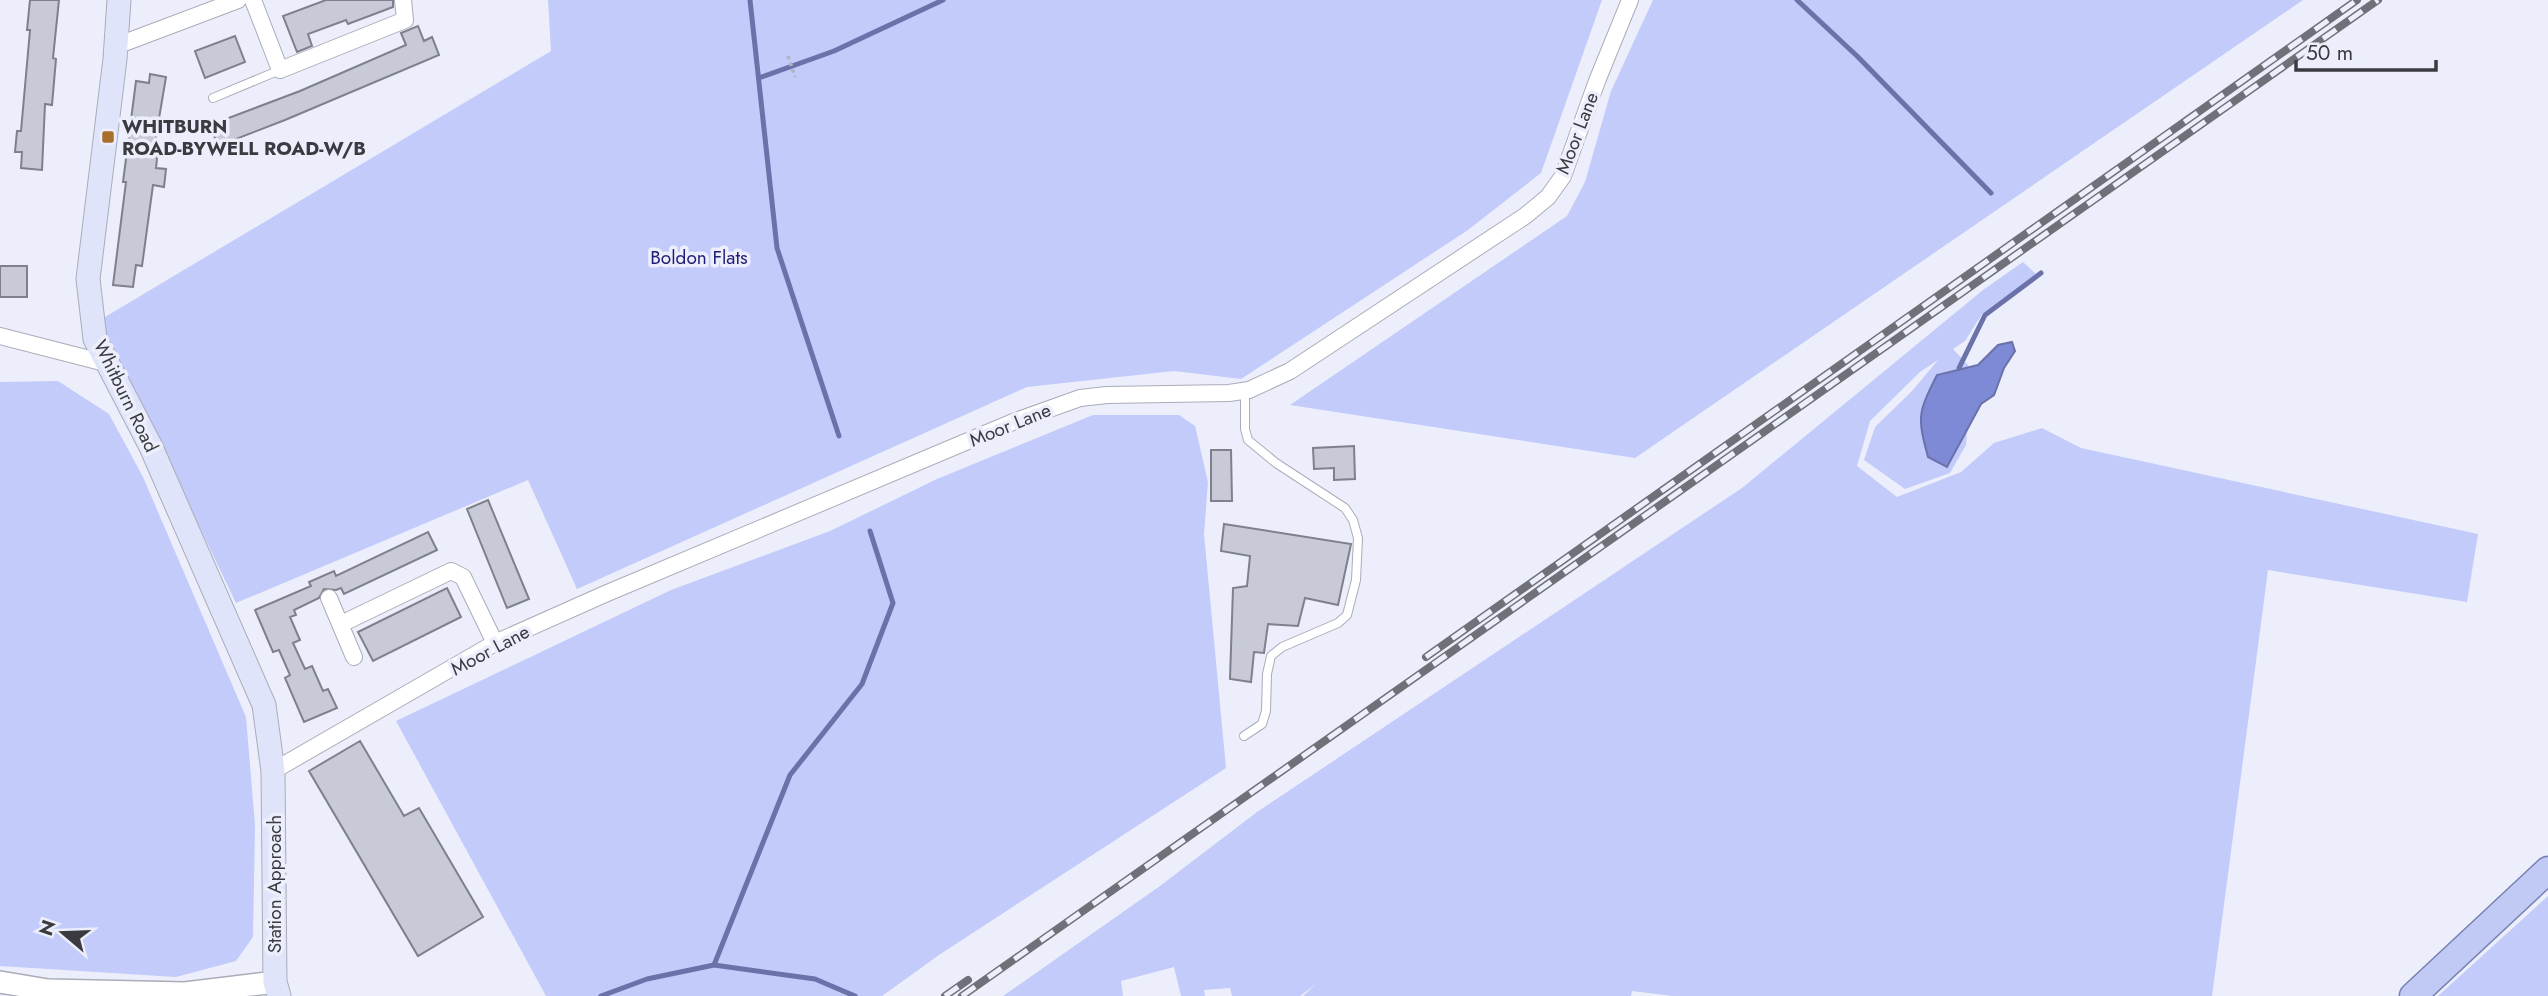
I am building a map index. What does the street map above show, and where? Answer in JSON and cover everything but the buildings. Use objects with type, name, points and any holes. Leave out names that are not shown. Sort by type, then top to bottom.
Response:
[{"type":"main road","name":"Whitburn Road","points":[[119,0],[88,279],[95,338],[151,447],[264,705],[273,771]]},
{"type":"main road","name":"Station Approach","points":[[273,771],[277,989]]},
{"type":"main road","points":[[2413,996],[2548,870]]},
{"type":"street","points":[[116,46],[238,0]]},
{"type":"street","points":[[253,0],[280,70],[405,20],[403,0]]},
{"type":"street","name":"Moor Lane","points":[[273,771],[495,643],[605,594],[1054,407],[1080,398],[1107,395],[1245,391],[1290,371],[1525,216],[1548,197],[1563,176],[1630,0]]},
{"type":"street","points":[[0,336],[109,364]]},
{"type":"street","points":[[341,624],[451,571],[463,577],[495,643]]},
{"type":"street","points":[[329,598],[354,657]]},
{"type":"street","points":[[0,982],[48,990],[185,993],[277,989]]},
{"type":"lane","points":[[213,98],[280,70]]},
{"type":"lane","points":[[1244,736],[1262,724],[1266,711],[1271,656],[1282,647],[1338,624],[1347,615],[1356,580],[1358,538],[1353,520],[1345,508],[1276,463],[1248,440],[1245,429],[1245,391]]},
{"type":"path","points":[[788,55],[795,77]]},
{"type":"green space","name":"Boldon Flats","points":[[548,0],[1602,0],[1541,173],[1468,230],[1241,379],[1174,371],[1027,387],[577,589],[528,480],[236,603],[100,320],[551,51]]},
{"type":"green space","points":[[1653,0],[2303,0],[1635,458],[1290,405],[1567,216],[1585,182],[1611,91]]},
{"type":"green space","points":[[2023,262],[2036,274],[1982,314],[1965,341],[1953,349],[1969,366],[1969,405],[1966,445],[1950,473],[1905,489],[1864,460],[1875,427],[1912,391],[1938,360],[1920,372],[1870,421],[1857,466],[1897,497],[1961,472],[1994,443],[2042,428],[2081,448],[2478,534],[2467,602],[2268,570],[2212,996],[1673,996],[1632,991],[1631,996],[1303,996],[1316,984],[1300,996],[1232,996],[1230,988],[1204,990],[1205,996],[1181,996],[1174,967],[1121,981],[1123,996],[1003,996],[1160,886],[1257,812],[1742,488],[1983,290]]},
{"type":"green space","points":[[58,381],[109,414],[143,477],[246,717],[255,825],[253,937],[236,961],[176,977],[0,966],[0,382]]},
{"type":"green space","points":[[1093,415],[1179,415],[1195,426],[1208,482],[1204,534],[1226,768],[939,955],[882,996],[546,996],[396,721],[671,590],[830,531],[937,479]]},
{"type":"green space","points":[[2548,896],[2548,996],[2438,996]]},
{"type":"water","points":[[2012,342],[2015,351],[2004,368],[1994,395],[1981,404],[1947,467],[1928,457],[1921,415],[1937,375],[1978,365],[1998,345]]},
{"type":"waterway","points":[[750,0],[777,248],[839,436]]},
{"type":"waterway","points":[[759,78],[834,51],[943,0]]},
{"type":"waterway","points":[[1797,0],[1857,56],[1991,193]]},
{"type":"waterway","points":[[1959,368],[1985,315],[2041,273]]},
{"type":"waterway","points":[[714,965],[790,775],[862,684],[893,603],[870,531]]},
{"type":"waterway","points":[[601,996],[647,979],[714,965],[815,979],[855,996]]},
{"type":"railway","points":[[1426,657],[2357,0]]},
{"type":"railway","points":[[962,996],[2378,0]]},
{"type":"railway","points":[[945,996],[968,980]]},
{"type":"place","name":"WHITBURN ROAD-BYWELL ROAD-W/B","points":[[108,137]]}]
